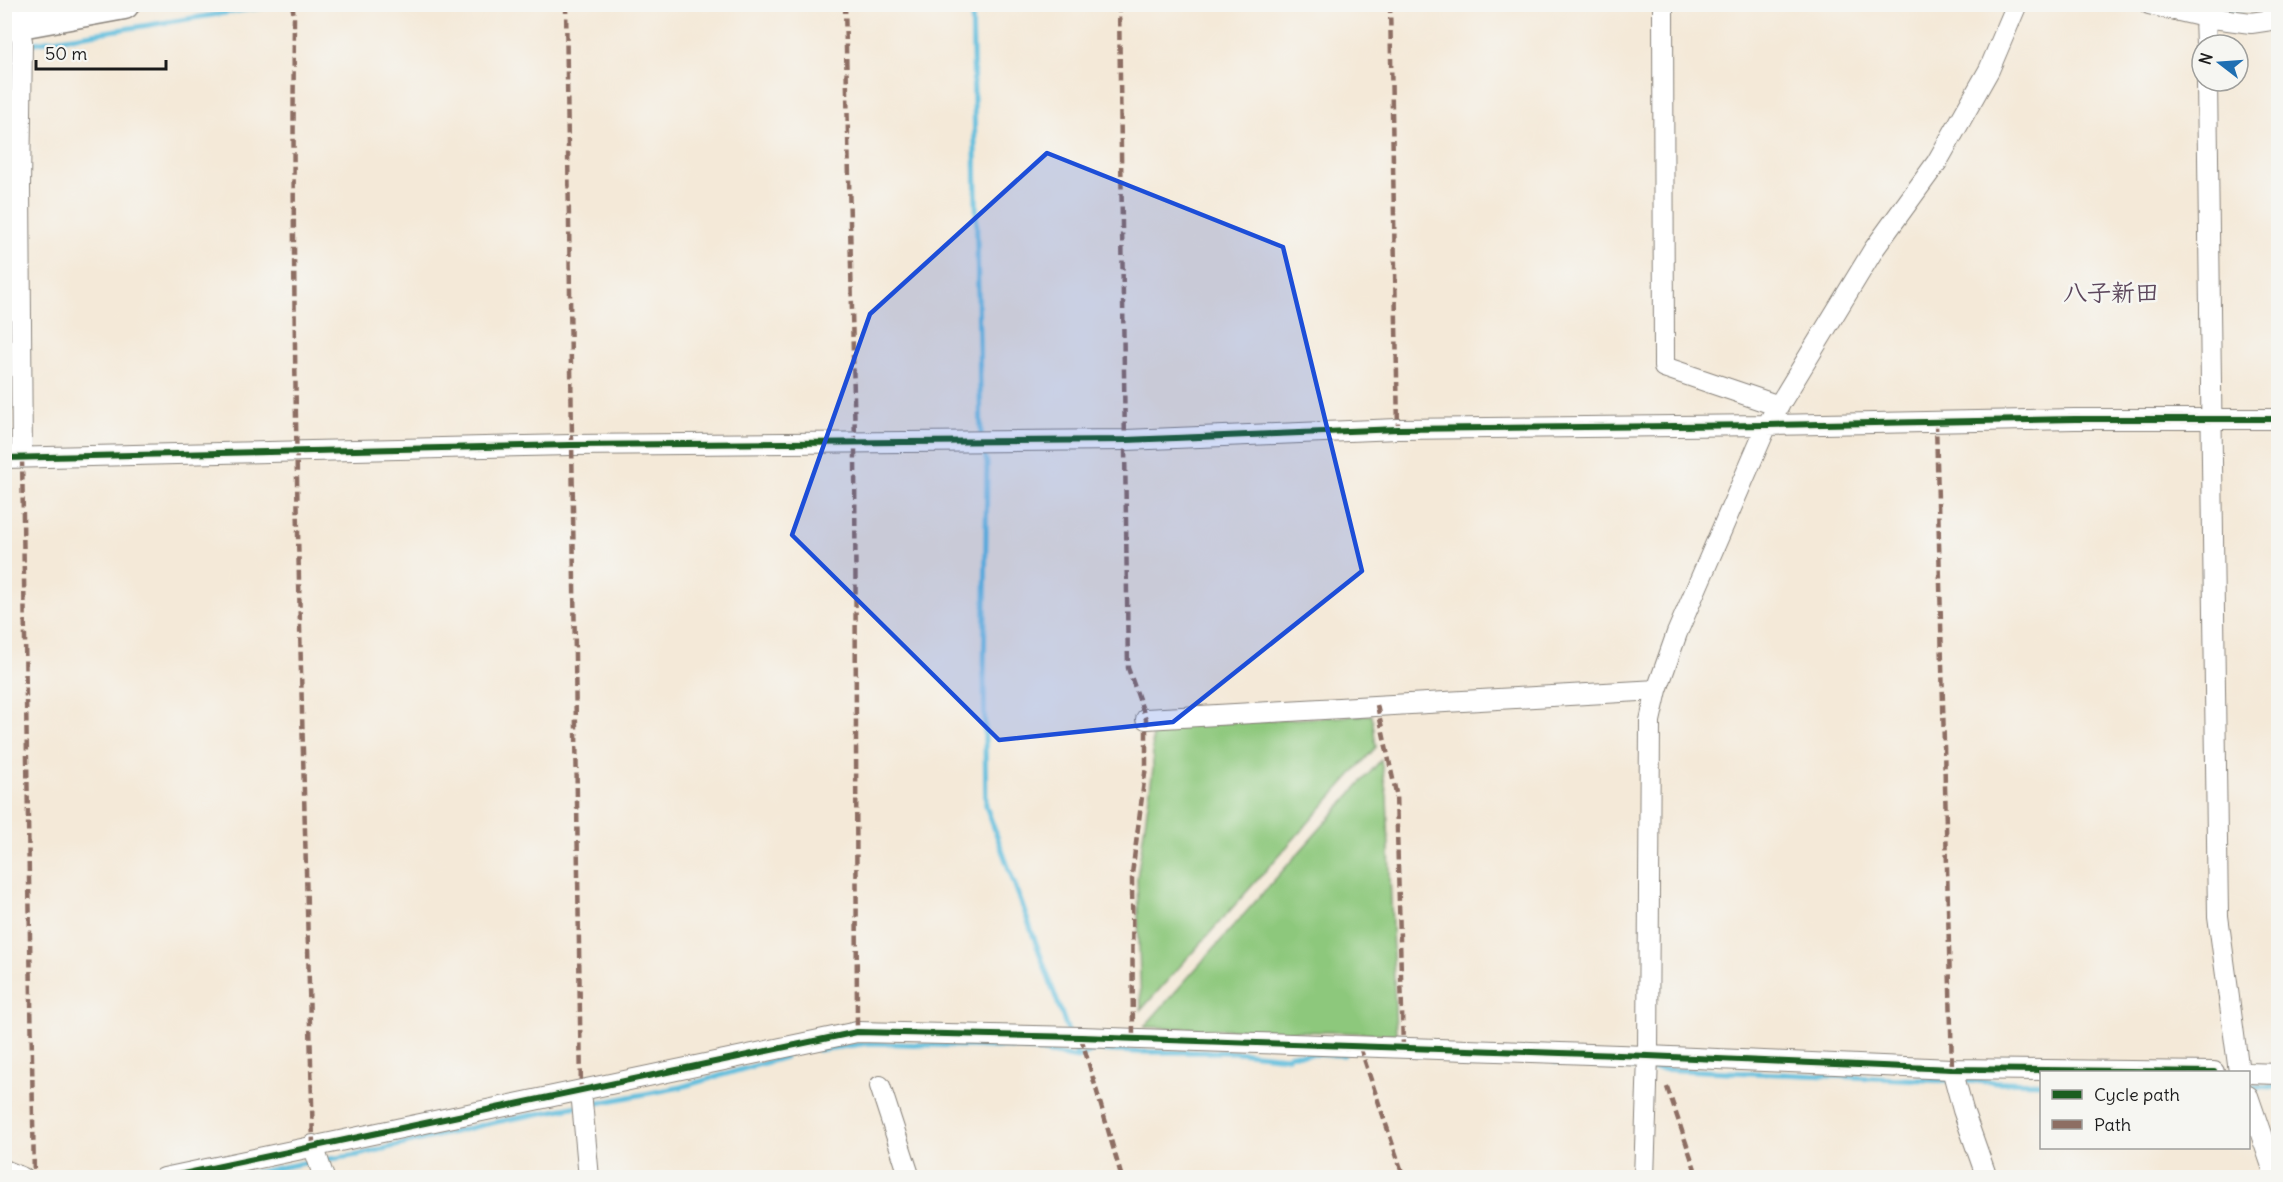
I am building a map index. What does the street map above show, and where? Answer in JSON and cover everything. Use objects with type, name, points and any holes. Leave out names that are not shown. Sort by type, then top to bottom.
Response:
[{"type":"main road","points":[[11,25],[124,4]]},
{"type":"street","points":[[1663,4],[1664,367],[1779,406]]},
{"type":"street","points":[[1644,1178],[1648,1056],[1650,721],[1657,690],[1677,633],[1767,425],[1874,249],[1937,162],[1989,70],[2017,4]]},
{"type":"street","points":[[2149,4],[2205,17],[2251,23],[2278,18]]},
{"type":"street","points":[[2205,17],[2206,33]]},
{"type":"street","points":[[11,25],[22,41],[13,458],[571,445],[1126,440],[1398,429],[2278,418]]},
{"type":"street","points":[[2208,93],[2218,916],[2240,1071]]},
{"type":"street","points":[[1146,719],[1657,690]]},
{"type":"street","points":[[164,1178],[857,1032],[1648,1056],[1952,1069],[2127,1071]]},
{"type":"street","points":[[1952,1069],[1987,1178]]},
{"type":"street","points":[[2250,1073],[2278,1074]]},
{"type":"street","points":[[880,1086],[910,1178]]},
{"type":"street","points":[[581,1091],[589,1178]]},
{"type":"street","points":[[2250,1102],[2276,1178]]},
{"type":"street","points":[[313,1145],[324,1178]]},
{"type":"street","points":[[4,1170],[23,1178]]},
{"type":"highlighted area","points":[[1047,153],[1283,247],[1362,571],[1173,722],[999,740],[792,535],[870,314]]},
{"type":"green space","points":[[1372,715],[1376,747],[1141,1010],[1137,878],[1153,769],[1152,726]]},
{"type":"green space","points":[[1381,760],[1387,796],[1396,1034],[1144,1027]]},
{"type":"waterway","points":[[28,44],[283,4]]},
{"type":"waterway","points":[[972,4],[981,437]]},
{"type":"waterway","points":[[2199,4],[2238,8],[2278,5]]},
{"type":"waterway","points":[[4,47],[9,46]]},
{"type":"waterway","points":[[983,446],[987,464],[984,676],[986,806],[1068,1031]]},
{"type":"waterway","points":[[1071,1040],[1078,1058]]},
{"type":"waterway","points":[[818,1050],[869,1043],[1022,1048],[1078,1058],[1095,1050],[1237,1052],[1287,1057],[1291,1054],[1344,1055]]},
{"type":"waterway","points":[[588,1105],[681,1087],[785,1057]]},
{"type":"waterway","points":[[1555,1062],[1656,1069],[1950,1081]]},
{"type":"waterway","points":[[1959,1081],[2040,1083]]},
{"type":"waterway","points":[[2250,1086],[2278,1087]]},
{"type":"waterway","points":[[323,1160],[358,1155],[491,1123],[578,1106]]},
{"type":"waterway","points":[[227,1178],[314,1161]]},
{"type":"marked path","points":[[292,4],[294,16],[296,439],[313,1145]]},
{"type":"marked path","points":[[566,4],[581,1091]]},
{"type":"marked path","points":[[845,4],[855,441],[857,1032]]},
{"type":"marked path","points":[[1119,4],[1128,668],[1146,719],[1146,766],[1132,874],[1133,1040]]},
{"type":"marked path","points":[[1390,4],[1398,429]]},
{"type":"marked path","points":[[1936,421],[1952,1069]]},
{"type":"marked path","points":[[22,458],[34,1178]]},
{"type":"marked path","points":[[1377,705],[1396,793],[1403,1048]]},
{"type":"marked path","points":[[1081,1037],[1122,1178]]},
{"type":"marked path","points":[[1360,1047],[1404,1178]]},
{"type":"marked path","points":[[1667,1087],[1698,1178]]},
{"type":"cycle path","points":[[4,458],[571,445],[1126,440],[1398,429],[2075,419],[2278,419]]},
{"type":"cycle path","points":[[164,1178],[857,1032],[1648,1056],[1952,1069],[2127,1071]]},
{"type":"district","name":"八子新田","points":[[2111,292]]}]
